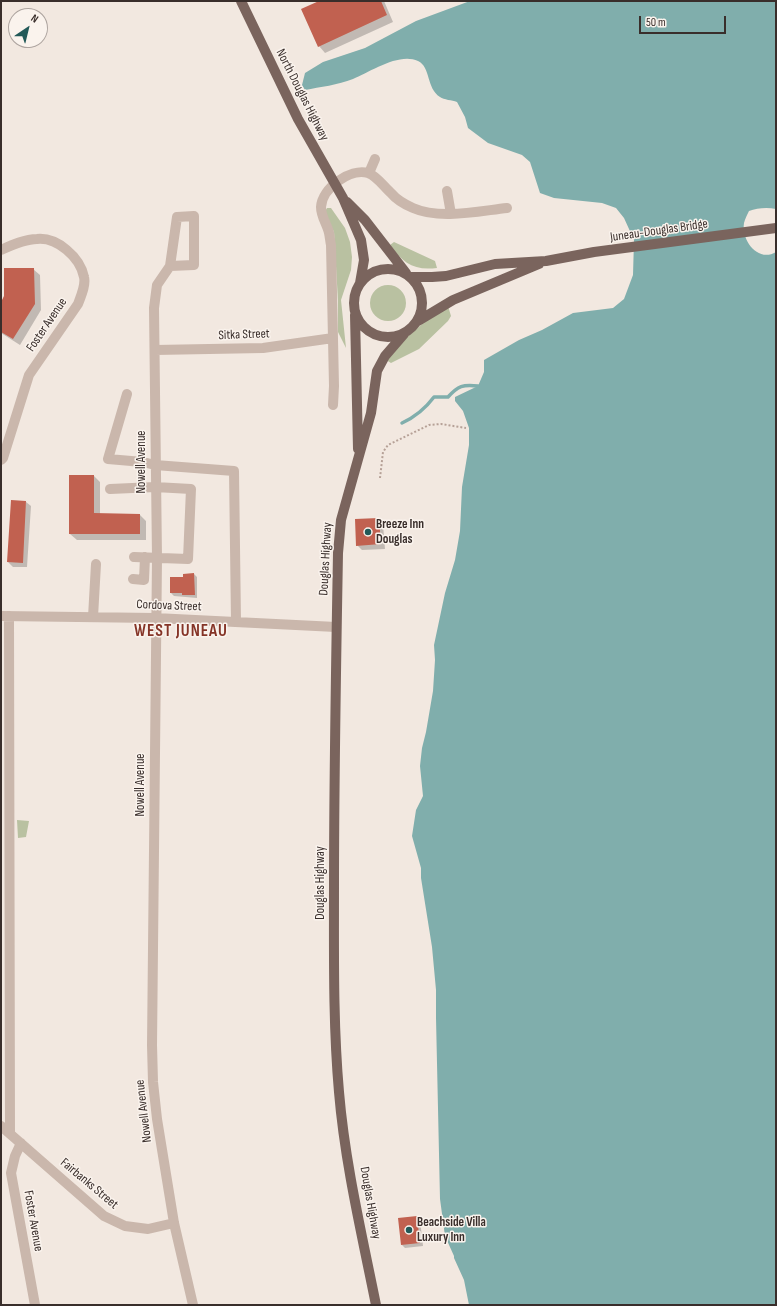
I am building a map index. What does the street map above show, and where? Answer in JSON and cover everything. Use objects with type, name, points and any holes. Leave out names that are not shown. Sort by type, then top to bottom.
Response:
[{"type":"main road","name":"North Douglas Highway","points":[[241,1],[298,119],[343,198]]},
{"type":"main road","points":[[343,198],[365,220],[408,275],[417,284],[422,297],[422,312],[418,321],[404,334],[394,337],[384,337],[374,334],[365,328],[355,311]]},
{"type":"main road","points":[[343,198],[361,240],[364,260],[360,283],[354,301],[358,460]]},
{"type":"main road","name":"Juneau-Douglas Bridge","points":[[546,261],[594,252],[776,228]]},
{"type":"main road","points":[[360,283],[376,271],[386,269],[397,270],[408,275],[432,277],[446,276],[495,264],[546,261]]},
{"type":"main road","points":[[418,321],[453,300],[546,261]]},
{"type":"main road","name":"Douglas Highway","points":[[376,1305],[357,1209],[344,1132],[336,1056],[334,862],[338,553],[341,520],[371,413],[377,371],[385,356],[404,334]]},
{"type":"street","points":[[369,173],[376,159]]},
{"type":"street","points":[[333,405],[334,386],[331,245],[329,232],[322,216],[321,206],[324,197],[334,184],[348,175],[359,172],[369,173],[392,195],[414,208],[444,215],[507,208]]},
{"type":"street","points":[[447,191],[451,214]]},
{"type":"street","points":[[194,216],[194,265],[170,266],[177,217],[194,216]]},
{"type":"street","name":"Foster Avenue","points":[[1,250],[18,243],[37,238],[53,241],[67,250],[78,262],[85,278],[83,291],[78,304],[29,374],[3,458],[1,460]]},
{"type":"street","name":"Nowell Avenue","points":[[170,266],[157,285],[154,308],[157,558],[155,618],[152,1045],[153,1082],[157,1119],[174,1223],[193,1305]]},
{"type":"street","name":"Sitka Street","points":[[154,350],[263,348],[333,338]]},
{"type":"street","points":[[127,394],[108,459],[143,462],[156,465],[234,471],[236,622]]},
{"type":"street","points":[[110,490],[155,487],[191,489],[188,559],[140,557],[144,580],[133,579]]},
{"type":"street","points":[[93,617],[96,564]]},
{"type":"street","points":[[5,616],[10,1134]]},
{"type":"street","name":"Cordova Street","points":[[5,616],[155,618],[336,627]]},
{"type":"street","name":"Fairbanks Street","points":[[1,1126],[104,1216],[125,1226],[148,1229],[174,1223]]},
{"type":"street","name":"Foster Avenue","points":[[21,1143],[15,1156],[11,1173],[35,1305]]},
{"type":"path","points":[[380,478],[383,452],[388,445],[429,425],[441,424],[466,428]]},
{"type":"green space","points":[[327,208],[331,208],[345,228],[350,242],[352,257],[351,270],[341,300],[346,348],[338,332],[338,301],[334,232],[324,213]]},
{"type":"green space","points":[[394,242],[435,261],[437,268],[429,269],[415,267],[405,261],[390,245]]},
{"type":"green space","points":[[388,285],[401,290],[406,303],[401,316],[388,321],[375,316],[370,303],[375,290]]},
{"type":"green space","points":[[445,305],[448,306],[451,316],[448,321],[419,349],[391,363],[386,360],[408,336]]},
{"type":"green space","points":[[17,820],[29,821],[26,837],[18,838]]},
{"type":"water","points":[[470,1],[776,1],[776,209],[762,208],[749,211],[744,222],[744,230],[748,243],[757,252],[769,255],[776,252],[776,1305],[469,1305],[464,1280],[445,1236],[440,1199],[436,990],[432,947],[421,878],[421,868],[412,836],[416,810],[423,796],[420,766],[433,691],[435,660],[434,645],[445,593],[455,560],[460,531],[462,487],[469,445],[469,428],[463,411],[455,401],[455,397],[478,386],[484,372],[484,360],[519,340],[542,330],[573,313],[613,308],[624,299],[633,275],[634,240],[624,218],[616,208],[602,203],[554,198],[540,193],[530,162],[522,155],[488,143],[468,128],[465,117],[457,102],[442,98],[436,93],[432,88],[425,68],[418,61],[402,59],[394,61],[353,79],[329,86],[305,90],[302,85],[305,73],[323,62],[365,48],[416,21]]},
{"type":"building","points":[[319,1],[381,1],[387,15],[318,47],[301,9]]},
{"type":"building","points":[[4,268],[34,268],[35,304],[13,339],[1,332],[1,302],[4,296]]},
{"type":"building","points":[[69,475],[94,475],[94,513],[140,514],[140,534],[69,534]]},
{"type":"building","points":[[11,500],[26,501],[23,563],[7,562]]},
{"type":"building","name":"Breeze Inn Douglas","points":[[379,518],[381,544],[356,546],[355,519]]},
{"type":"building","points":[[194,573],[195,595],[170,593],[170,577],[183,577],[183,574]]},
{"type":"building","name":"Beachside Villa Luxury Inn","points":[[417,1216],[420,1243],[401,1245],[398,1218]]},
{"type":"waterway","points":[[402,423],[420,412],[434,397],[448,397],[458,388],[468,385],[478,386]]},
{"type":"place","name":"Breeze Inn Douglas","points":[[368,532]]},
{"type":"place","name":"Beachside Villa Luxury Inn","points":[[409,1230]]},
{"type":"district","name":"WEST JUNEAU","points":[[181,632]]}]
